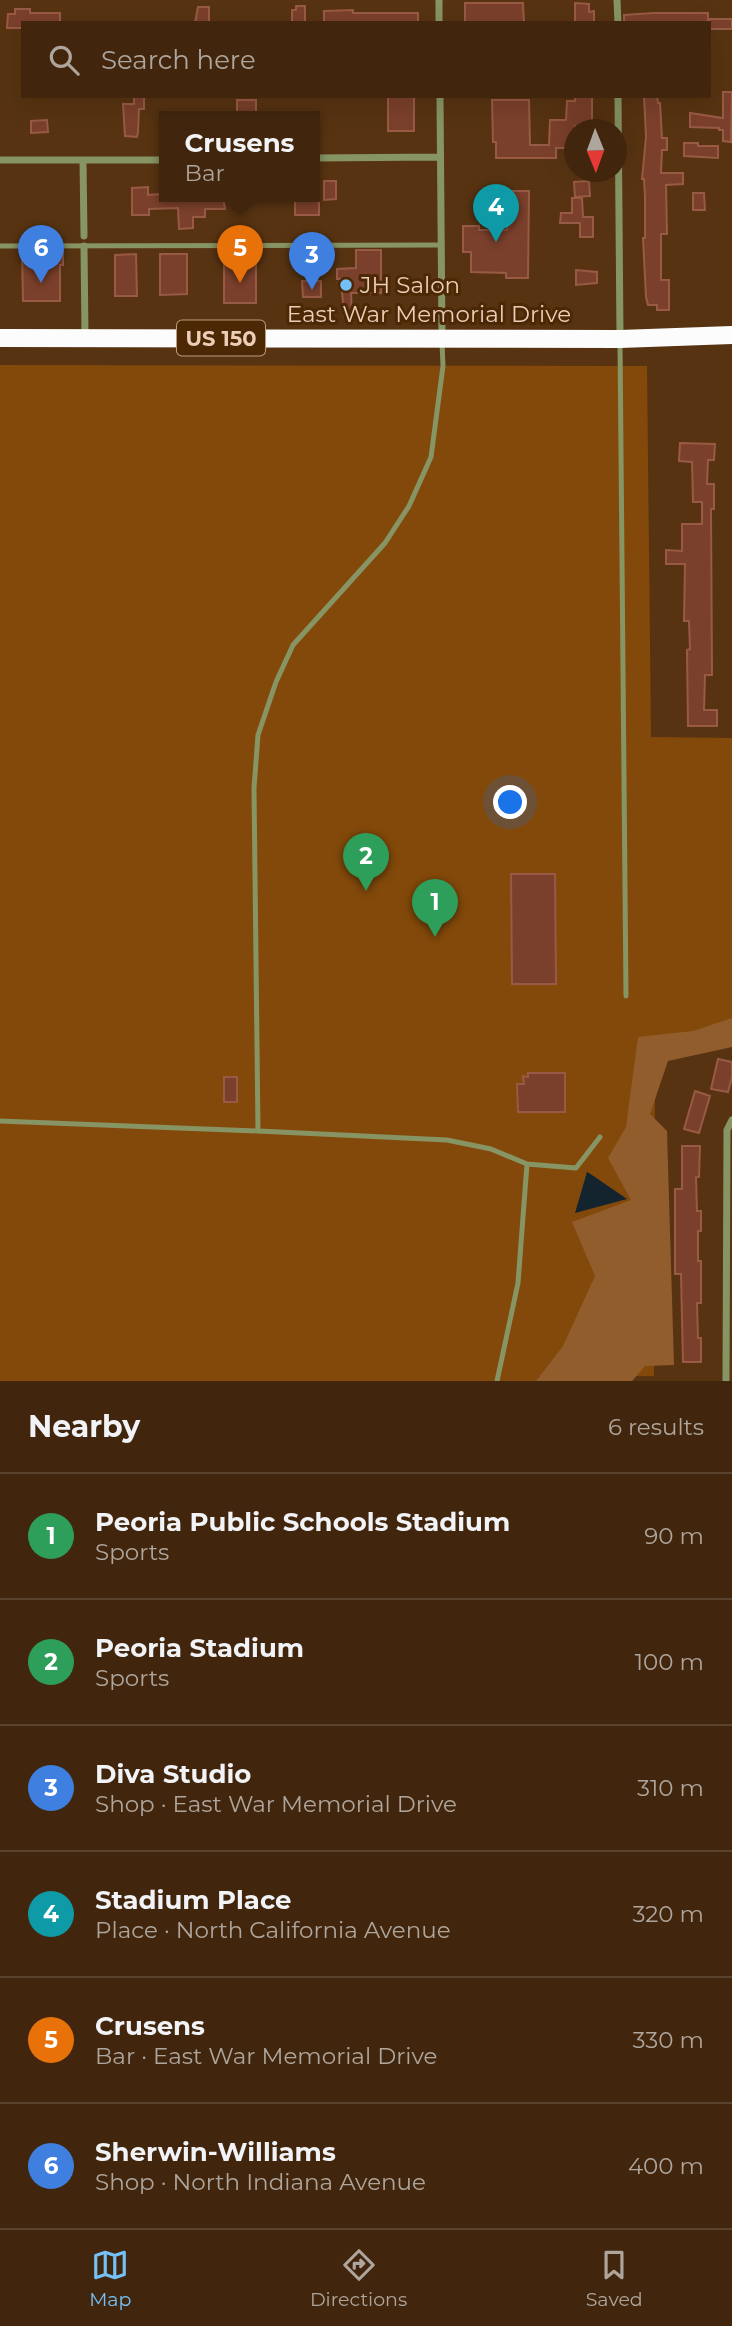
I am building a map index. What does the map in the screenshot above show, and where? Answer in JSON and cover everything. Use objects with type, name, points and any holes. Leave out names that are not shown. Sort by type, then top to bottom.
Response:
[{"type":"highway","name":"East War Memorial Drive","points":[[0,338],[620,339],[732,335]]},
{"type":"street","points":[[439,0],[439,21]]},
{"type":"street","points":[[617,0],[618,21]]},
{"type":"street","points":[[440,98],[442,339]]},
{"type":"street","points":[[618,98],[620,339]]},
{"type":"street","points":[[320,158],[440,157]]},
{"type":"street","points":[[0,160],[159,160]]},
{"type":"street","points":[[83,160],[84,236]]},
{"type":"street","points":[[85,246],[85,338]]},
{"type":"street","points":[[726,1381],[727,1130],[732,1119]]},
{"type":"lane","points":[[0,246],[441,245]]},
{"type":"lane","points":[[258,1131],[254,788],[258,735],[292,645],[385,543],[409,506],[431,457],[443,366],[442,339]]},
{"type":"lane","points":[[620,339],[626,996]]},
{"type":"lane","points":[[0,1121],[447,1140],[491,1149],[527,1164],[576,1168],[600,1137]]},
{"type":"lane","points":[[498,1381],[518,1283],[527,1164]]},
{"type":"shaded area","points":[[0,365],[647,366],[651,737],[732,738],[732,1044],[655,1045],[654,1376],[538,1377],[538,1381],[0,1381]]},
{"type":"shaded area","points":[[732,1018],[732,1047],[668,1061],[650,1114],[667,1131],[674,1365],[645,1366],[632,1381],[536,1381],[563,1346],[595,1276],[572,1222],[631,1200],[608,1158],[626,1127],[638,1037],[693,1031]]},
{"type":"water","points":[[587,1172],[589,1173],[627,1199],[575,1213]]},
{"type":"building","points":[[465,3],[523,3],[524,21],[465,21]]},
{"type":"building","points":[[575,3],[589,4],[589,12],[594,11],[594,21],[575,21]]},
{"type":"building","points":[[296,6],[305,6],[305,21],[292,21],[292,10],[296,10]]},
{"type":"building","points":[[198,7],[209,7],[209,21],[195,21]]},
{"type":"building","points":[[15,9],[30,9],[30,13],[60,13],[60,21],[21,21],[21,28],[7,28],[8,14],[15,14]]},
{"type":"building","points":[[324,11],[418,13],[418,21],[324,21]]},
{"type":"building","points":[[708,13],[708,21],[624,21],[624,15]]},
{"type":"building","points":[[732,19],[732,29],[711,29],[709,21]]},
{"type":"building","points":[[723,92],[732,92],[731,142],[723,141],[723,130],[719,128],[690,127],[690,113],[723,118]]},
{"type":"building","points":[[134,98],[144,98],[144,109],[139,109],[137,137],[125,136],[123,104],[134,104]]},
{"type":"building","points":[[388,98],[414,98],[414,131],[388,131]]},
{"type":"building","points":[[592,98],[592,119],[566,119],[567,101]]},
{"type":"building","points":[[644,98],[657,98],[660,103],[662,138],[667,138],[667,150],[662,150],[661,173],[683,173],[683,184],[666,185],[667,234],[661,234],[661,280],[669,280],[669,310],[657,310],[657,305],[648,305],[646,297],[643,238],[645,197],[642,179],[646,137]]},
{"type":"building","points":[[237,100],[256,100],[256,111],[237,111]]},
{"type":"building","points":[[492,100],[529,100],[530,145],[549,145],[550,120],[564,120],[564,148],[556,148],[556,158],[496,158]]},
{"type":"building","points":[[47,120],[48,132],[31,133],[31,121]]},
{"type":"building","points":[[684,143],[718,146],[718,158],[684,156]]},
{"type":"building","points":[[324,181],[336,181],[336,199],[324,200]]},
{"type":"building","points":[[574,182],[589,182],[590,196],[575,197]]},
{"type":"building","points":[[148,187],[148,195],[159,194],[159,202],[224,202],[225,209],[205,209],[205,217],[193,217],[193,228],[179,229],[178,208],[149,209],[149,215],[132,215],[132,188]]},
{"type":"building","points":[[507,191],[529,191],[528,278],[506,278],[506,273],[471,272],[471,252],[463,252],[463,226],[479,226],[479,230],[507,230]]},
{"type":"building","points":[[693,193],[704,193],[705,210],[693,210]]},
{"type":"building","points":[[572,198],[582,198],[583,217],[593,217],[593,237],[580,237],[580,223],[560,223],[561,213],[572,213]]},
{"type":"building","points":[[295,202],[319,202],[319,215],[295,215]]},
{"type":"building","points":[[356,250],[381,250],[381,293],[351,293],[352,316],[344,316],[341,279],[337,279],[337,269],[356,268]]},
{"type":"building","points":[[22,251],[63,251],[63,265],[60,265],[60,301],[23,301]]},
{"type":"building","points":[[136,254],[137,296],[115,296],[115,255]]},
{"type":"building","points":[[160,254],[187,254],[187,294],[160,295]]},
{"type":"building","points":[[224,263],[256,263],[256,303],[224,303]]},
{"type":"building","points":[[576,270],[597,272],[597,283],[576,285]]},
{"type":"building","points":[[302,281],[321,281],[321,297],[303,297]]},
{"type":"building","points":[[680,443],[715,444],[714,460],[708,460],[707,484],[714,484],[714,509],[711,509],[712,675],[705,675],[704,710],[717,710],[717,726],[688,726],[687,650],[690,649],[689,621],[684,621],[685,564],[666,564],[666,550],[682,551],[682,524],[702,524],[702,502],[693,502],[692,462],[679,461]]},
{"type":"building","points":[[511,874],[555,874],[556,984],[512,984]]},
{"type":"building","points":[[718,1059],[732,1062],[728,1092],[711,1089]]},
{"type":"building","points":[[528,1073],[565,1073],[565,1112],[518,1112],[517,1084],[524,1084],[523,1076],[528,1077]]},
{"type":"building","points":[[224,1077],[237,1077],[237,1102],[224,1102]]},
{"type":"building","points":[[695,1091],[710,1096],[699,1133],[684,1129]]},
{"type":"building","points":[[682,1146],[700,1146],[699,1177],[696,1177],[697,1211],[701,1211],[698,1261],[701,1261],[701,1303],[697,1303],[701,1362],[683,1362],[681,1274],[675,1274],[675,1189],[682,1189]]},
{"type":"place","name":"Stadium Place","points":[[496,242]]},
{"type":"place","name":"Sherwin-Williams","points":[[41,283]]},
{"type":"place","name":"Crusens","points":[[240,283]]},
{"type":"place","name":"JH Salon","points":[[346,285]]},
{"type":"place","name":"Diva Studio","points":[[312,290]]},
{"type":"place","name":"Peoria Stadium","points":[[366,891]]},
{"type":"place","name":"Peoria Public Schools Stadium","points":[[435,937]]}]
